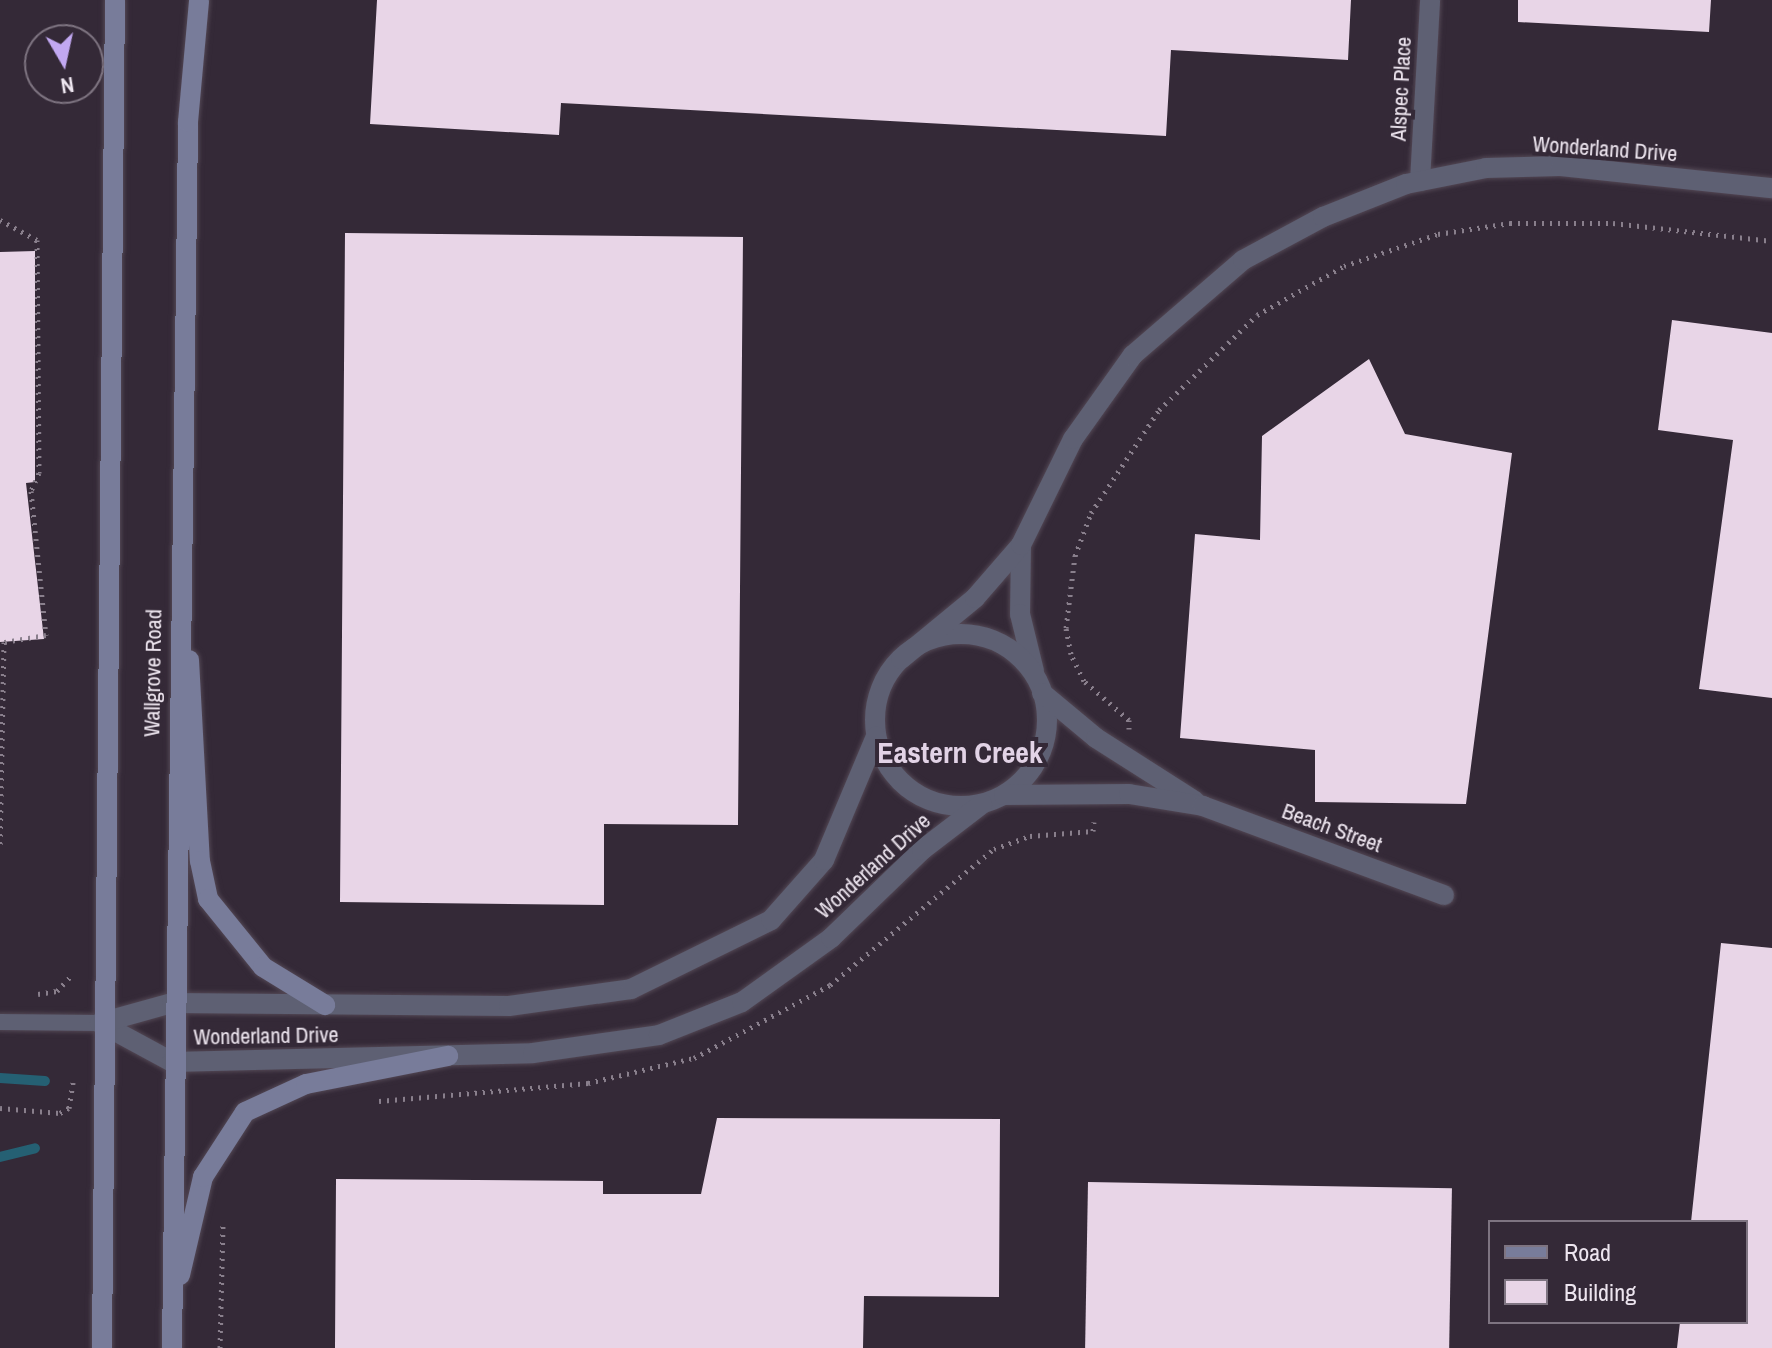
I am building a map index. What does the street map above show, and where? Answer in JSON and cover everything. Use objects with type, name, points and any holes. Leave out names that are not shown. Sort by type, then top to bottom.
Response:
[{"type":"main road","name":"Wallgrove Road","points":[[102,1348],[100,1023],[115,0]]},
{"type":"main road","name":"Wallgrove Road","points":[[172,1348],[172,1003],[188,122],[199,0]]},
{"type":"main road","points":[[180,564],[208,899],[263,967],[325,1005]]},
{"type":"main road","points":[[172,1310],[203,1177],[245,1112],[306,1084],[448,1056]]},
{"type":"street","name":"Alspec Place","points":[[1420,181],[1430,0]]},
{"type":"street","name":"Wonderland Drive","points":[[901,659],[975,598],[1021,545],[1103,391],[1177,312],[1243,260],[1309,224],[1420,181],[1561,166],[1772,188]]},
{"type":"street","name":"Wonderland Drive","points":[[1021,545],[1020,614],[1039,686]]},
{"type":"street","points":[[973,635],[1009,650],[1039,686],[1042,751],[1004,795],[982,804],[954,806],[903,785],[876,736],[883,681],[901,659],[922,643],[973,635]]},
{"type":"street","name":"Beach Street","points":[[1039,686],[1096,738],[1203,806]]},
{"type":"street","name":"Wonderland Drive","points":[[100,1023],[172,1003],[325,1005],[570,1000],[631,989],[702,959],[771,920],[824,860],[876,736]]},
{"type":"street","name":"Beach Street","points":[[1004,795],[1129,794],[1203,806],[1444,895]]},
{"type":"street","name":"Wonderland Drive","points":[[100,1023],[172,1062],[533,1053],[659,1035],[742,1002],[831,938],[922,850],[982,804]]},
{"type":"lane","points":[[0,1022],[100,1023]]},
{"type":"path","points":[[0,220],[37,240],[39,473],[31,491],[46,635],[4,642],[0,847]]},
{"type":"path","points":[[1129,730],[1129,720],[1084,681],[1071,654],[1067,603],[1075,556],[1091,513],[1159,410],[1257,315],[1344,266],[1438,234],[1510,223],[1613,223],[1772,241]]},
{"type":"path","points":[[25,996],[57,991],[71,976]]},
{"type":"path","points":[[0,1108],[60,1113],[69,1108],[73,1082]]},
{"type":"building","points":[[377,0],[1351,0],[1348,60],[1171,50],[1166,136],[561,103],[559,135],[370,124]]},
{"type":"building","points":[[1518,0],[1711,0],[1709,32],[1518,22]]},
{"type":"building","points":[[345,233],[743,237],[738,825],[604,824],[604,905],[340,902]]},
{"type":"building","points":[[35,251],[35,482],[26,483],[44,639],[0,642],[0,252]]},
{"type":"building","points":[[1672,320],[1772,333],[1772,698],[1699,689],[1733,440],[1658,430]]},
{"type":"building","points":[[1369,359],[1405,434],[1512,453],[1466,804],[1315,802],[1315,750],[1180,738],[1195,534],[1260,540],[1262,436]]},
{"type":"building","points":[[1721,943],[1772,948],[1772,1348],[1677,1348],[1680,1324],[1748,1324],[1748,1220],[1691,1220]]},
{"type":"building","points":[[717,1118],[1000,1119],[999,1297],[864,1296],[863,1348],[335,1348],[336,1179],[603,1181],[603,1194],[701,1194]]},
{"type":"building","points":[[1088,1182],[1452,1188],[1449,1348],[1085,1348]]},
{"type":"waterway","points":[[0,1078],[45,1081]]},
{"type":"waterway","points":[[0,1157],[35,1148]]},
{"type":"district","name":"Eastern Creek","points":[[960,752]]}]
